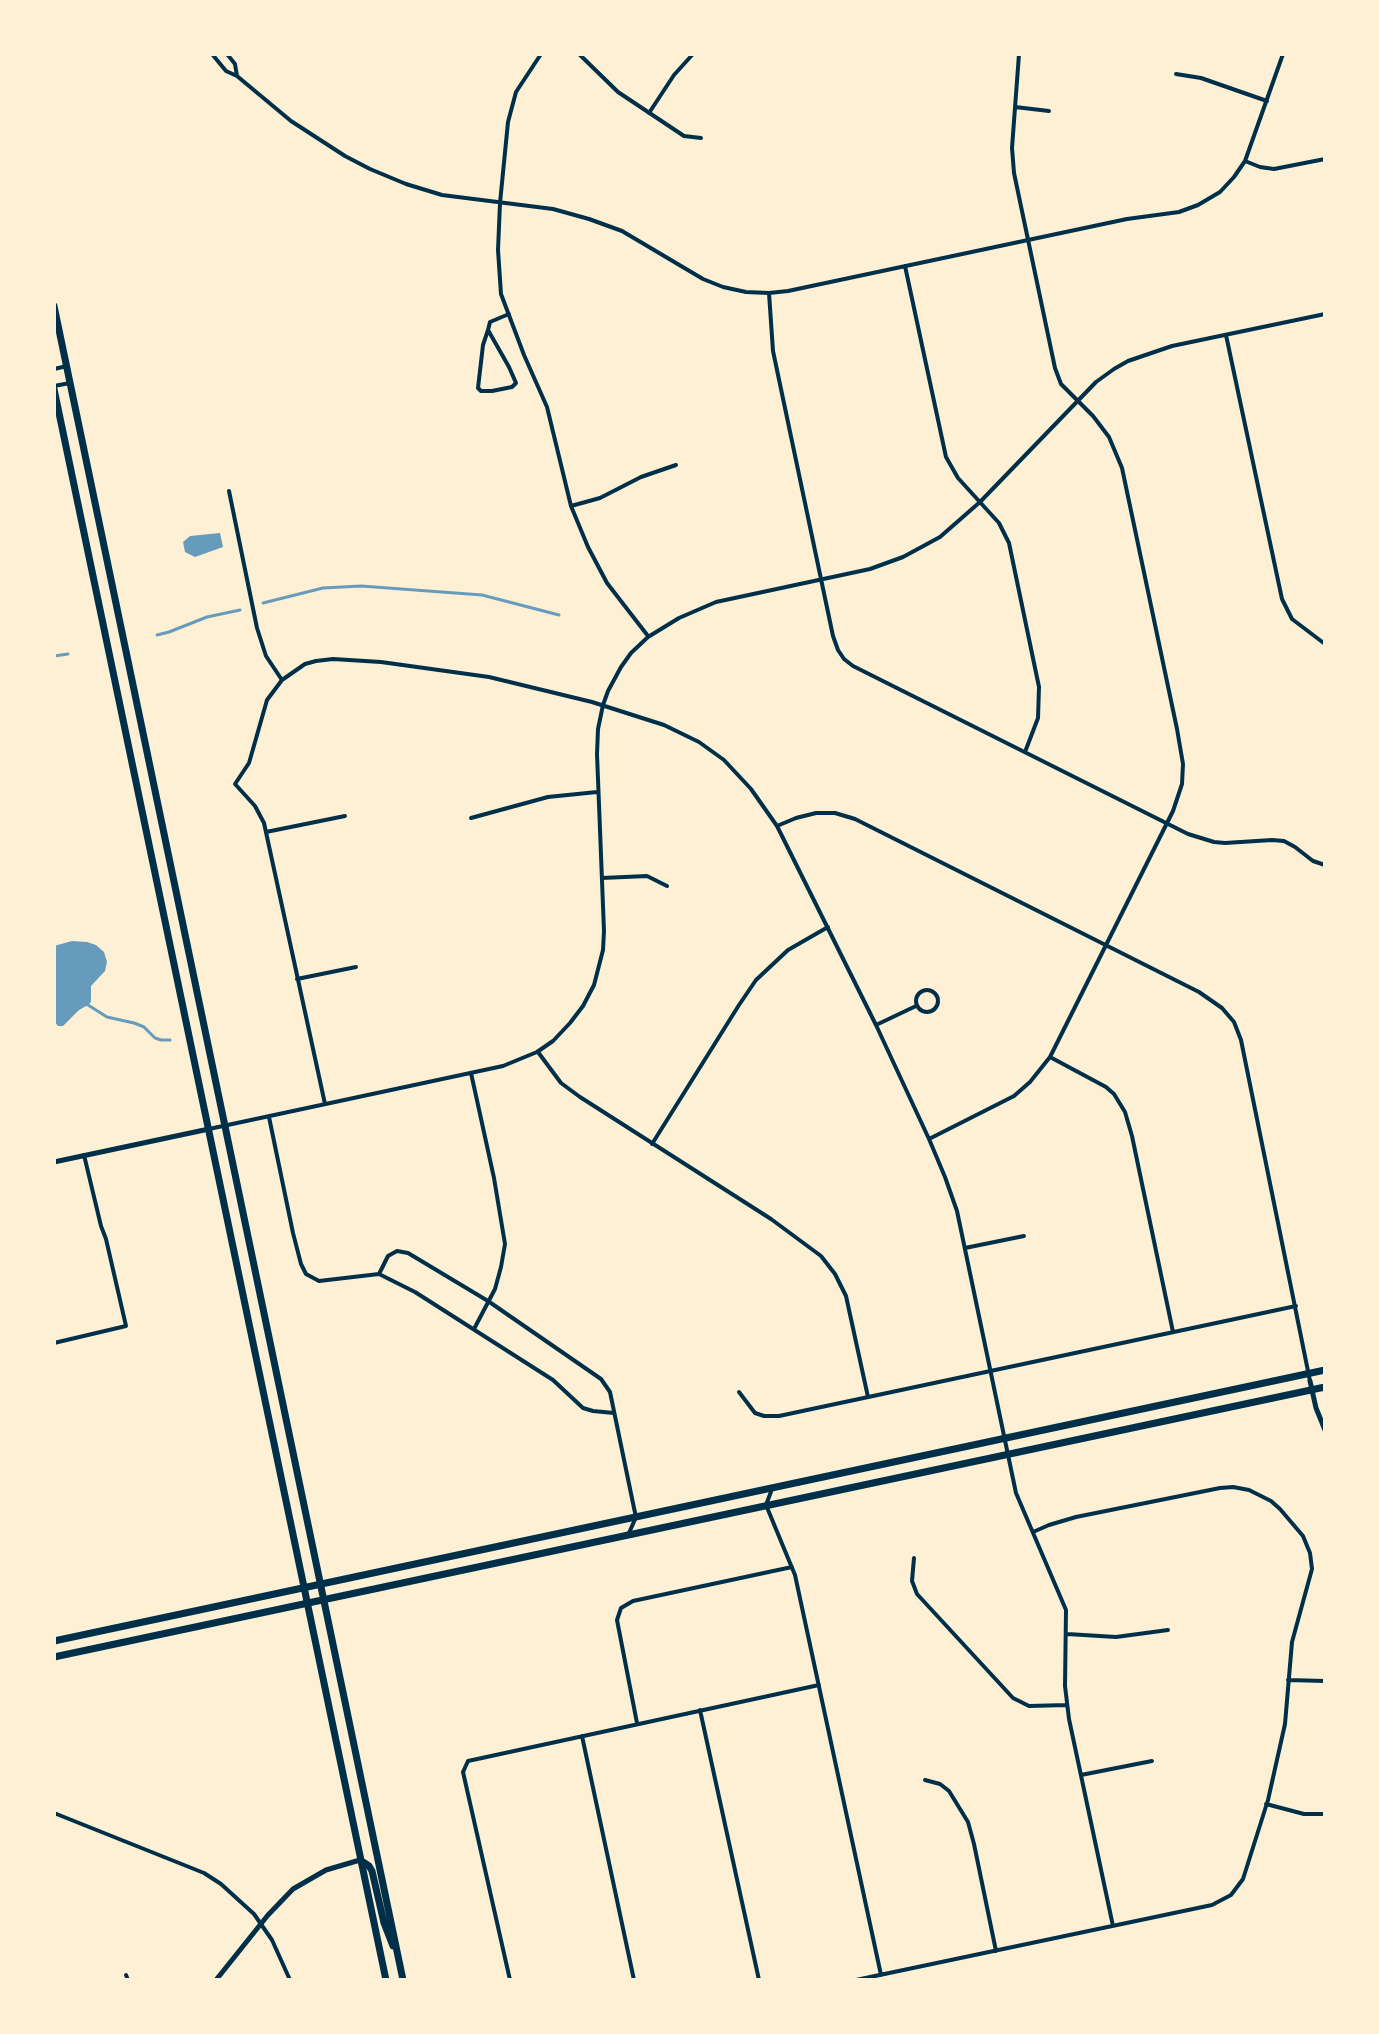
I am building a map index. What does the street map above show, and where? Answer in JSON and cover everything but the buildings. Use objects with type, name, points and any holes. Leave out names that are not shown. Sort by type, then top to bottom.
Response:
[{"type":"main road","points":[[54,306],[403,1980]]},
{"type":"main road","points":[[54,388],[386,1980]]},
{"type":"main road","points":[[54,1641],[772,1488],[1006,1446],[1310,1382],[1325,1370]]},
{"type":"main road","points":[[54,1657],[766,1505],[1006,1446],[1310,1382],[1325,1387]]},
{"type":"main road","points":[[360,1860],[372,1871],[388,1936],[398,1955]]},
{"type":"street","points":[[212,54],[226,71],[237,76],[291,121],[370,169],[442,195],[553,209],[589,219],[622,231],[713,283],[746,292],[769,293],[1191,208],[1220,192],[1245,161],[1283,54]]},
{"type":"street","points":[[227,54],[235,64],[237,76]]},
{"type":"street","points":[[541,54],[516,92],[508,122],[498,250],[501,294],[547,407],[571,506],[588,547],[607,583],[648,637]]},
{"type":"street","points":[[579,54],[618,92],[684,136],[701,138]]},
{"type":"street","points":[[649,113],[674,75],[693,54]]},
{"type":"street","points":[[929,1139],[1014,1096],[1050,1057],[1173,811],[1182,784],[1183,764],[1174,715],[1122,468],[1109,437],[1064,387],[1056,373],[1014,173],[1012,148],[1019,54]]},
{"type":"street","points":[[1176,74],[1201,78],[1267,101]]},
{"type":"street","points":[[1015,107],[1049,111]]},
{"type":"street","points":[[1245,161],[1274,169],[1325,159]]},
{"type":"street","points":[[905,266],[943,449],[958,478],[999,523],[1009,543],[1038,679],[1039,711],[1025,752]]},
{"type":"street","points":[[769,293],[773,351],[835,643],[841,655],[849,663],[1188,834],[1214,842],[1284,841],[1313,861],[1325,865]]},
{"type":"street","points":[[488,330],[516,383],[512,387],[492,391],[478,388],[483,345],[490,322],[509,314]]},
{"type":"street","points":[[54,1162],[503,1066],[537,1052],[562,1033],[577,1015],[598,975],[604,941],[598,729],[608,691],[621,667],[648,637],[679,618],[716,602],[870,569],[903,557],[940,537],[980,502],[1102,378],[1128,361],[1163,348],[1325,314]]},
{"type":"street","points":[[1226,334],[1282,599],[1292,619],[1324,642]]},
{"type":"street","points":[[54,369],[67,366]]},
{"type":"street","points":[[54,388],[70,383]]},
{"type":"street","points":[[571,506],[600,498],[656,471],[676,465]]},
{"type":"street","points":[[229,491],[257,628],[266,656],[282,680]]},
{"type":"street","points":[[325,1104],[266,832],[258,811],[235,784],[249,763],[267,700],[282,680],[296,669],[327,659],[489,677],[603,705],[664,725],[699,742],[724,760],[751,789],[777,826],[876,1025],[929,1139],[957,1211],[1016,1493],[1064,1603],[1067,1705],[1113,1926]]},
{"type":"street","points":[[471,818],[548,797],[598,791]]},
{"type":"street","points":[[777,826],[816,813],[835,813],[855,819],[1208,997],[1222,1008],[1234,1022],[1241,1040],[1310,1382],[1325,1430]]},
{"type":"street","points":[[266,832],[345,816]]},
{"type":"street","points":[[602,878],[647,876],[667,886]]},
{"type":"street","points":[[652,1144],[756,980],[788,950],[828,927]]},
{"type":"street","points":[[297,979],[356,967]]},
{"type":"street","points":[[932,991],[937,997],[938,1004],[931,1012],[924,1012],[916,1006],[916,998],[921,992],[932,991]]},
{"type":"street","points":[[876,1025],[916,1006]]},
{"type":"street","points":[[537,1052],[561,1083],[771,1219],[826,1261],[839,1281],[847,1302],[868,1397]]},
{"type":"street","points":[[1050,1057],[1106,1087],[1125,1112],[1173,1332]]},
{"type":"street","points":[[471,1073],[505,1244],[495,1289],[474,1329]]},
{"type":"street","points":[[269,1116],[293,1233],[306,1274],[319,1281],[379,1274],[415,1292],[553,1380],[583,1408],[614,1413]]},
{"type":"street","points":[[54,1343],[126,1326],[84,1155]]},
{"type":"street","points":[[965,1248],[1024,1236]]},
{"type":"street","points":[[379,1274],[388,1256],[397,1251],[408,1253],[488,1301],[601,1379],[610,1392],[636,1517],[629,1534]]},
{"type":"street","points":[[739,1392],[755,1413],[769,1417],[1296,1306]]},
{"type":"street","points":[[856,1980],[1212,1905],[1231,1895],[1243,1879],[1280,1752],[1292,1642],[1311,1577],[1310,1553],[1303,1536],[1280,1509],[1261,1494],[1233,1487],[1076,1517],[1033,1532]]},
{"type":"street","points":[[772,1488],[766,1505],[792,1567],[881,1975]]},
{"type":"street","points":[[914,1558],[912,1581],[917,1594],[1013,1698],[1029,1706],[1067,1705]]},
{"type":"street","points":[[637,1723],[618,1632],[618,1612],[625,1604],[792,1567]]},
{"type":"street","points":[[1067,1634],[1116,1637],[1168,1630]]},
{"type":"street","points":[[1288,1680],[1325,1681]]},
{"type":"street","points":[[510,1980],[463,1772],[465,1765],[473,1758],[819,1685]]},
{"type":"street","points":[[700,1710],[759,1980]]},
{"type":"street","points":[[582,1735],[634,1980]]},
{"type":"street","points":[[1081,1775],[1152,1761]]},
{"type":"street","points":[[925,1780],[940,1784],[949,1791],[968,1822],[996,1951]]},
{"type":"street","points":[[1266,1804],[1304,1814],[1325,1814]]},
{"type":"street","points":[[54,1813],[204,1873],[221,1884],[242,1901],[261,1924],[272,1940],[290,1980]]},
{"type":"street","points":[[216,1980],[293,1889],[326,1870],[360,1860]]},
{"type":"water","points":[[220,533],[223,547],[195,557],[185,552],[183,542],[190,536]]},
{"type":"water","points":[[72,941],[96,945],[104,952],[107,962],[105,971],[91,986],[91,1002],[63,1026],[58,1026],[54,1021],[54,946]]},
{"type":"waterway","points":[[263,603],[323,588],[361,586],[482,595],[559,615]]},
{"type":"waterway","points":[[157,635],[207,617],[240,610]]},
{"type":"waterway","points":[[54,656],[68,654]]},
{"type":"waterway","points":[[88,1005],[107,1017],[144,1027],[155,1038],[170,1040]]}]
